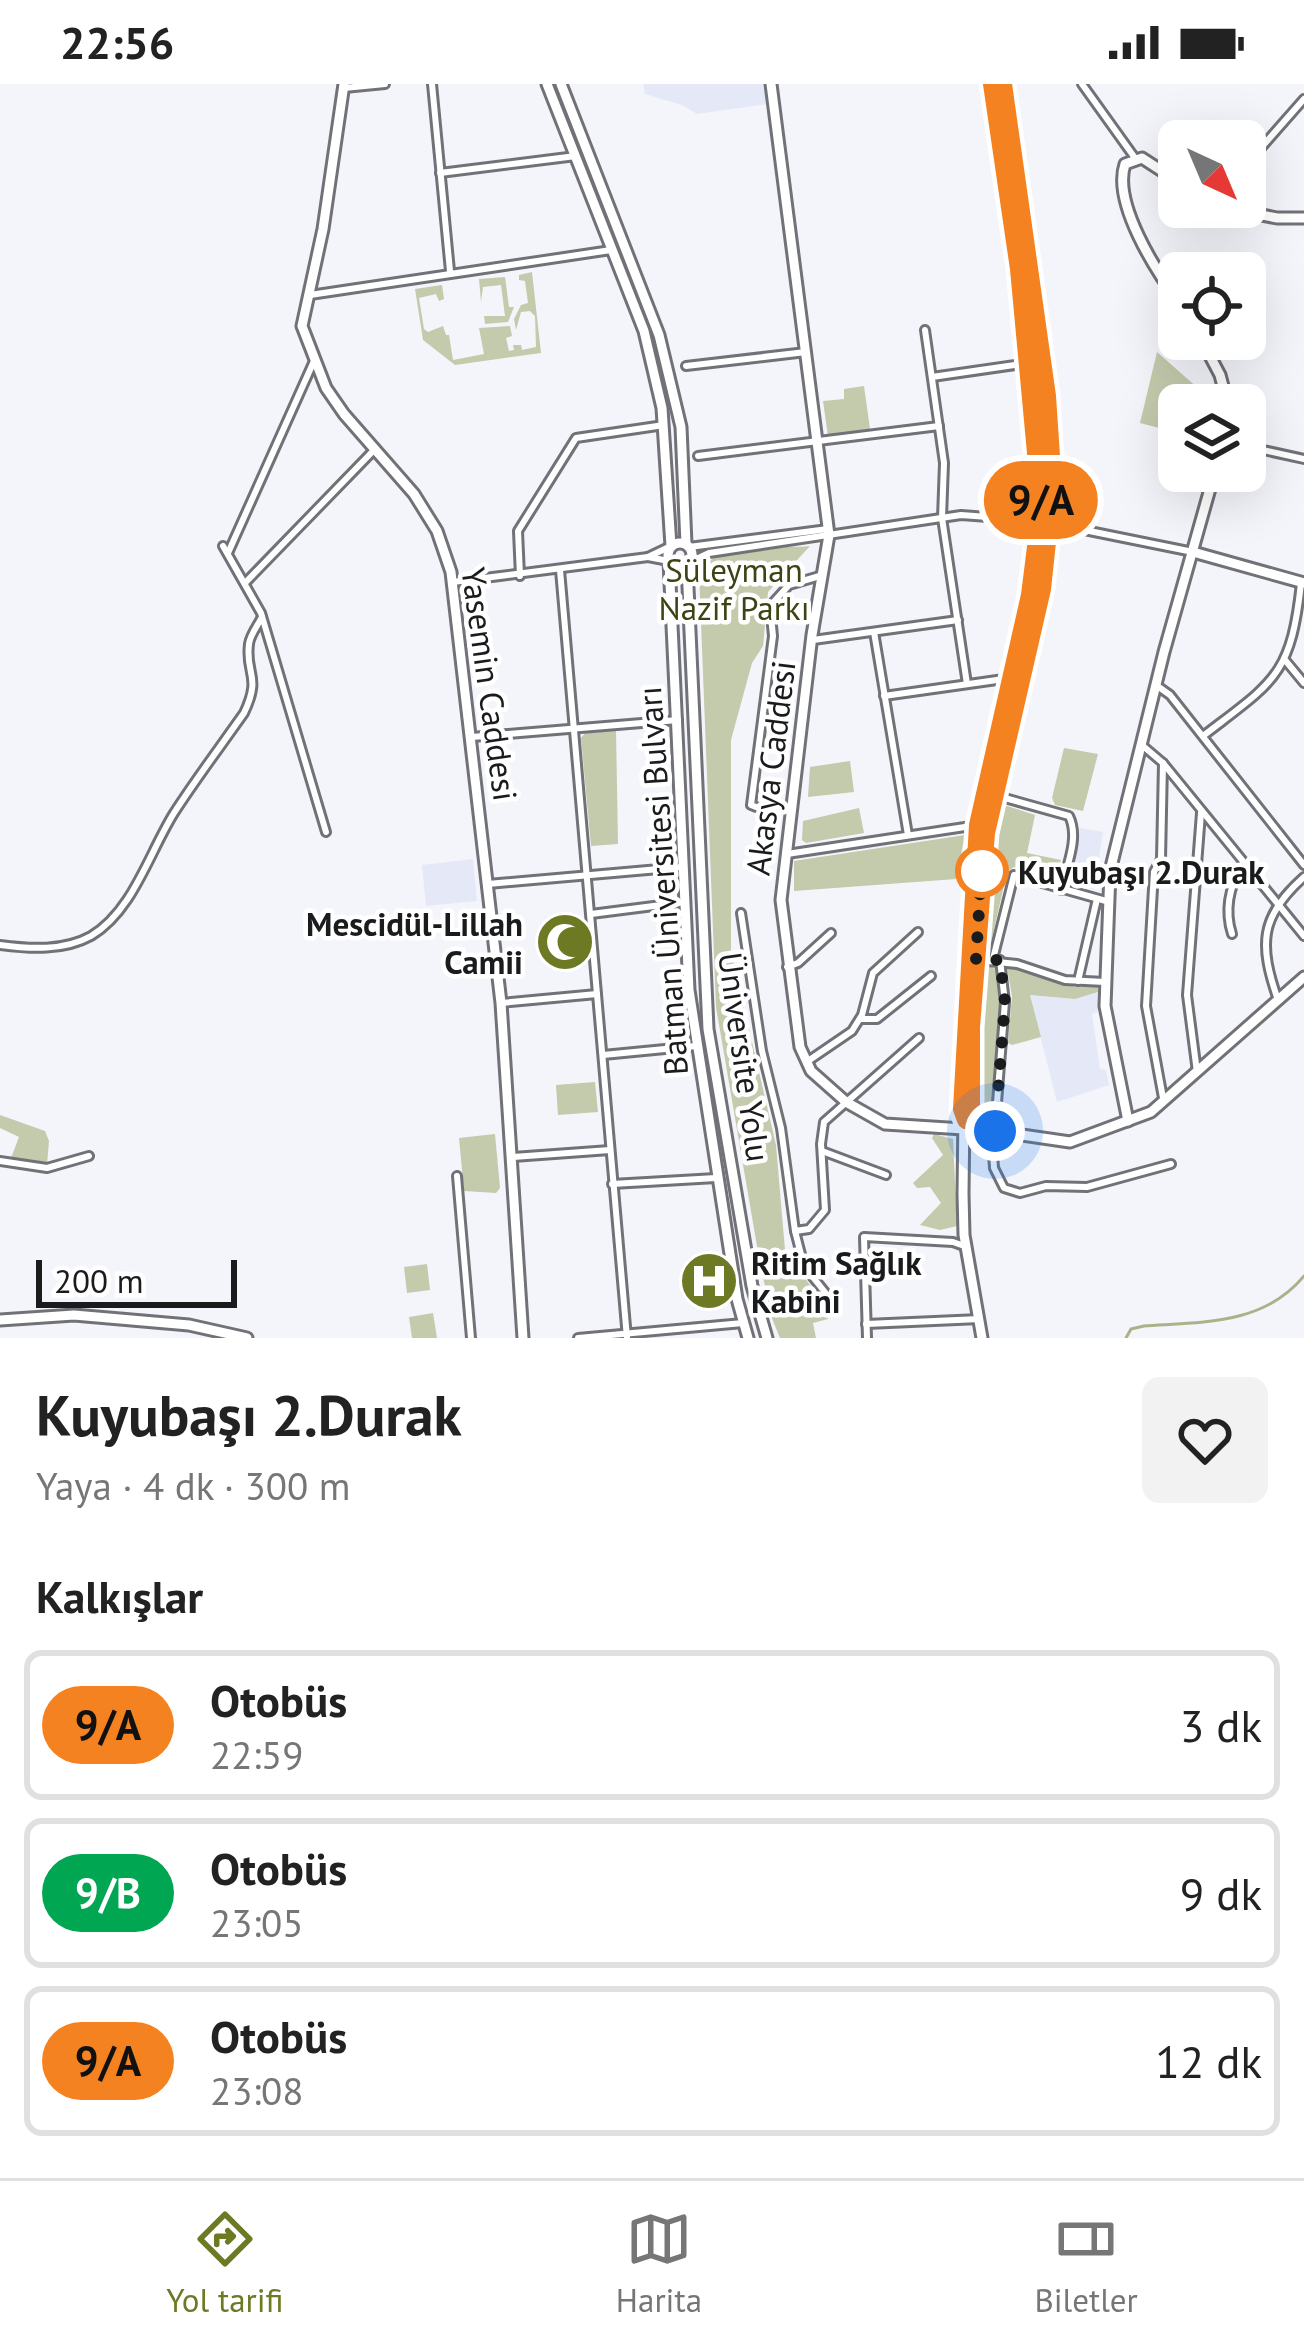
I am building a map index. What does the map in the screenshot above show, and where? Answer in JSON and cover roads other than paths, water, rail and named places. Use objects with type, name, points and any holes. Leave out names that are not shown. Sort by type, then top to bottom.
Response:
[{"type":"street","points":[[344,86],[386,84]]},
{"type":"street","points":[[432,84],[450,273]]},
{"type":"street","points":[[547,84],[644,331],[664,425],[671,546]]},
{"type":"street","points":[[561,84],[659,334],[681,427],[687,545]]},
{"type":"street","name":"Akasya Caddesi","points":[[771,84],[828,532],[781,900],[787,967],[800,1048],[807,1062]]},
{"type":"street","points":[[981,1336],[967,1247],[962,1109],[978,825],[1046,522],[992,84]]},
{"type":"street","points":[[972,960],[994,795],[1042,589],[1053,446],[1003,84]]},
{"type":"street","points":[[1082,84],[1135,158]]},
{"type":"street","name":"Yasemin Caddesi","points":[[344,86],[302,326],[314,361],[344,415],[414,494],[437,531],[453,582],[501,1003],[523,1338]]},
{"type":"street","points":[[1266,142],[1304,99]]},
{"type":"street","points":[[440,173],[577,156]]},
{"type":"street","points":[[1158,167],[1135,158],[1125,164],[1121,188],[1158,272]]},
{"type":"street","points":[[1266,216],[1304,218]]},
{"type":"street","points":[[310,295],[614,248]]},
{"type":"street","points":[[925,330],[946,498],[942,518],[967,684]]},
{"type":"street","points":[[686,366],[806,352]]},
{"type":"street","points":[[314,361],[225,549],[262,617],[326,832]]},
{"type":"street","points":[[932,376],[1030,363]]},
{"type":"street","points":[[520,576],[518,531],[576,438],[664,425]]},
{"type":"street","points":[[698,456],[938,426]]},
{"type":"street","points":[[244,583],[375,449]]},
{"type":"street","points":[[1266,451],[1304,459]]},
{"type":"street","points":[[1078,981],[1208,492]]},
{"type":"street","points":[[453,582],[648,557],[671,546],[942,518],[1046,522],[1192,552],[1303,583],[1285,660],[1276,678],[1203,736]]},
{"type":"street","points":[[648,557],[679,567],[709,553],[828,532]]},
{"type":"street","name":"Üniversite Yolu","points":[[687,545],[708,1028],[752,1286],[767,1338]]},
{"type":"street","name":"Batman Üniversitesi Bulvarı","points":[[671,546],[683,867],[696,1046],[748,1338]]},
{"type":"street","points":[[560,570],[627,1335]]},
{"type":"street","points":[[756,807],[751,805],[773,636],[770,606],[789,585],[823,575]]},
{"type":"street","points":[[0,946],[40,949],[80,942],[97,933],[125,903],[171,818],[244,713],[254,676],[249,644],[262,617]]},
{"type":"street","points":[[812,640],[958,620]]},
{"type":"street","points":[[874,632],[908,835]]},
{"type":"street","points":[[1285,660],[1304,683]]},
{"type":"street","points":[[884,696],[1011,678]]},
{"type":"street","points":[[1156,685],[1170,695],[1304,865]]},
{"type":"street","points":[[472,736],[678,720]]},
{"type":"street","points":[[1143,746],[1163,764],[1304,936]]},
{"type":"street","points":[[1163,764],[1161,859],[1154,872],[1146,1006],[1164,1102]]},
{"type":"street","points":[[994,795],[1069,816],[1074,838],[1061,890]]},
{"type":"street","points":[[1197,1072],[1187,994],[1201,813]]},
{"type":"street","points":[[787,854],[978,825]]},
{"type":"street","points":[[1232,934],[1228,900],[1243,863]]},
{"type":"street","points":[[488,884],[683,867]]},
{"type":"street","points":[[1102,900],[1014,875],[996,959],[1005,1002],[994,1168],[1010,1192],[1046,1186],[1087,1187],[1171,1164]]},
{"type":"street","points":[[1278,1000],[1264,950],[1266,932],[1278,905],[1304,877]]},
{"type":"street","points":[[1102,900],[1105,1006],[1128,1121]]},
{"type":"street","points":[[590,914],[685,902]]},
{"type":"street","points":[[741,913],[795,1231],[804,1266],[828,1296]]},
{"type":"street","points":[[918,932],[873,973],[852,1030],[807,1062],[846,1102],[884,1124],[966,1126],[1070,1142],[1164,1102],[1304,976]]},
{"type":"street","points":[[787,967],[831,933]]},
{"type":"street","points":[[972,960],[996,959],[1078,981],[1106,982]]},
{"type":"street","points":[[859,1019],[877,1019],[931,976]]},
{"type":"street","points":[[501,1003],[597,994]]},
{"type":"street","points":[[795,1231],[808,1229],[825,1210],[824,1122],[919,1038]]},
{"type":"street","points":[[603,1055],[696,1046]]},
{"type":"street","points":[[513,1157],[610,1150]]},
{"type":"street","points":[[821,1151],[886,1175]]},
{"type":"street","points":[[0,1161],[47,1168],[89,1156]]},
{"type":"street","points":[[457,1175],[471,1338]]},
{"type":"street","points":[[612,1184],[718,1178]]},
{"type":"street","points":[[867,1338],[864,1237],[953,1242],[967,1247]]},
{"type":"street","points":[[0,1320],[99,1317],[189,1325],[247,1338]]},
{"type":"street","points":[[866,1324],[980,1319]]},
{"type":"street","points":[[578,1338],[743,1323]]},
{"type":"waterway","points":[[1126,1338],[1131,1329],[1144,1326],[1210,1321],[1251,1312],[1288,1292],[1304,1276]]},
{"type":"place","name":"Kuyubaşı 2.Durak","points":[[982,871]]},
{"type":"place","name":"Mescidül-Lillah Camii","points":[[565,942]]},
{"type":"place","name":"Ritim Sağlık Kabini","points":[[709,1281]]},
{"type":"park label","name":"Süleyman Nazif Parkı","points":[[734,588]]}]
